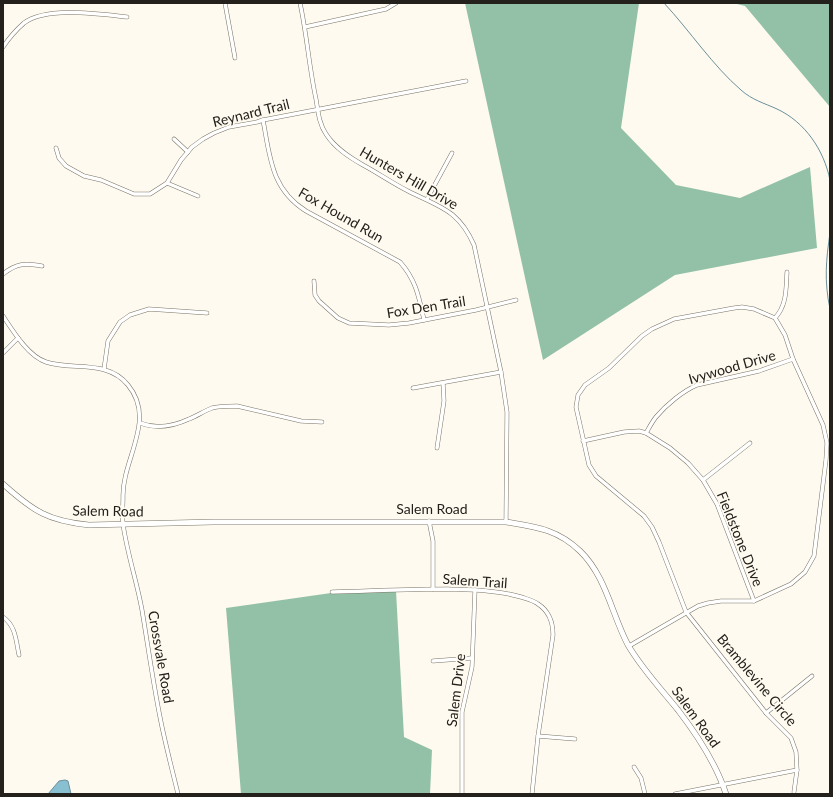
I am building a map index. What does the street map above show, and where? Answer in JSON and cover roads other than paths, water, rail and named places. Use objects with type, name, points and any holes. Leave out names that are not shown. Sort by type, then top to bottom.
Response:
[{"type":"street","points":[[225,3],[235,58]]},
{"type":"street","name":"Hunters Hill Drive","points":[[300,3],[305,27],[310,69],[320,119],[325,133],[338,149],[356,161],[408,191],[427,199],[456,217],[469,234],[476,251],[501,372],[507,412],[506,522]]},
{"type":"street","points":[[305,27],[386,9],[396,3]]},
{"type":"street","points":[[3,47],[24,22],[48,14],[59,12],[106,14],[127,17]]},
{"type":"street","name":"Reynard Trail","points":[[56,148],[59,158],[66,166],[84,176],[101,180],[134,194],[150,194],[167,182],[188,152],[203,139],[229,127],[466,81]]},
{"type":"street","name":"Fox Hound Run","points":[[263,120],[272,169],[287,195],[306,211],[400,262],[410,274],[415,286],[424,320]]},
{"type":"street","points":[[174,139],[188,152]]},
{"type":"street","points":[[427,199],[452,152]]},
{"type":"street","points":[[167,182],[198,196]]},
{"type":"street","points":[[3,274],[17,265],[32,264],[42,266]]},
{"type":"street","points":[[629,646],[686,612],[708,603],[721,601],[754,601],[796,580],[809,567],[816,550],[826,460],[826,437],[821,420],[793,359],[785,335],[775,318],[781,312],[786,294],[787,272]]},
{"type":"street","name":"Fox Den Trail","points":[[314,281],[315,295],[319,302],[338,318],[349,323],[389,325],[488,308],[516,300]]},
{"type":"street","name":"Bramblevine Circle","points":[[775,318],[754,308],[742,307],[674,319],[652,329],[642,336],[609,368],[585,385],[578,395],[576,407],[589,465],[596,476],[633,505],[644,516],[652,527],[686,612],[766,712],[791,738],[796,752],[797,770],[794,792]]},
{"type":"street","points":[[3,316],[18,338],[34,355],[45,362],[104,369],[108,340],[120,322],[130,315],[149,309],[207,313]]},
{"type":"street","points":[[3,353],[18,338]]},
{"type":"street","name":"Ivywood Drive","points":[[646,433],[656,416],[689,389],[697,385],[760,371],[793,359]]},
{"type":"street","name":"Crossvale Road","points":[[104,369],[128,384],[139,405],[140,423],[124,482],[123,524],[142,610],[160,719],[178,794]]},
{"type":"street","points":[[413,388],[501,372]]},
{"type":"street","points":[[437,448],[444,401],[443,383]]},
{"type":"street","points":[[140,423],[161,426],[173,425],[190,419],[212,408],[230,406],[238,406],[301,421],[322,422]]},
{"type":"street","name":"Fieldstone Drive","points":[[583,441],[624,432],[639,431],[646,433],[670,448],[688,463],[703,480],[716,504],[754,601]]},
{"type":"street","points":[[703,480],[750,443]]},
{"type":"street","name":"Salem Road","points":[[3,484],[29,506],[45,516],[73,524],[429,521],[506,522],[551,531],[572,544],[593,566],[599,577],[618,625],[629,646],[646,671],[679,711],[709,754],[726,794]]},
{"type":"street","points":[[429,521],[433,541],[433,589]]},
{"type":"street","name":"Salem Trail","points":[[332,592],[433,589],[504,592],[533,600],[543,607],[550,617],[553,635],[538,736],[532,794]]},
{"type":"street","name":"Salem Drive","points":[[462,794],[462,712],[472,667],[475,590]]},
{"type":"street","points":[[3,617],[11,624],[19,654]]},
{"type":"street","points":[[433,661],[472,658]]},
{"type":"street","points":[[766,712],[812,676]]},
{"type":"street","points":[[538,736],[575,739]]},
{"type":"street","points":[[634,767],[641,778],[645,794]]},
{"type":"street","points":[[675,794],[797,770]]},
{"type":"water","points":[[59,781],[68,781],[71,794],[48,794]]},
{"type":"waterway","points":[[664,3],[731,81],[754,99],[777,109],[796,121],[804,129],[818,148],[830,180]]},
{"type":"waterway","points":[[830,233],[826,271],[830,309]]}]
